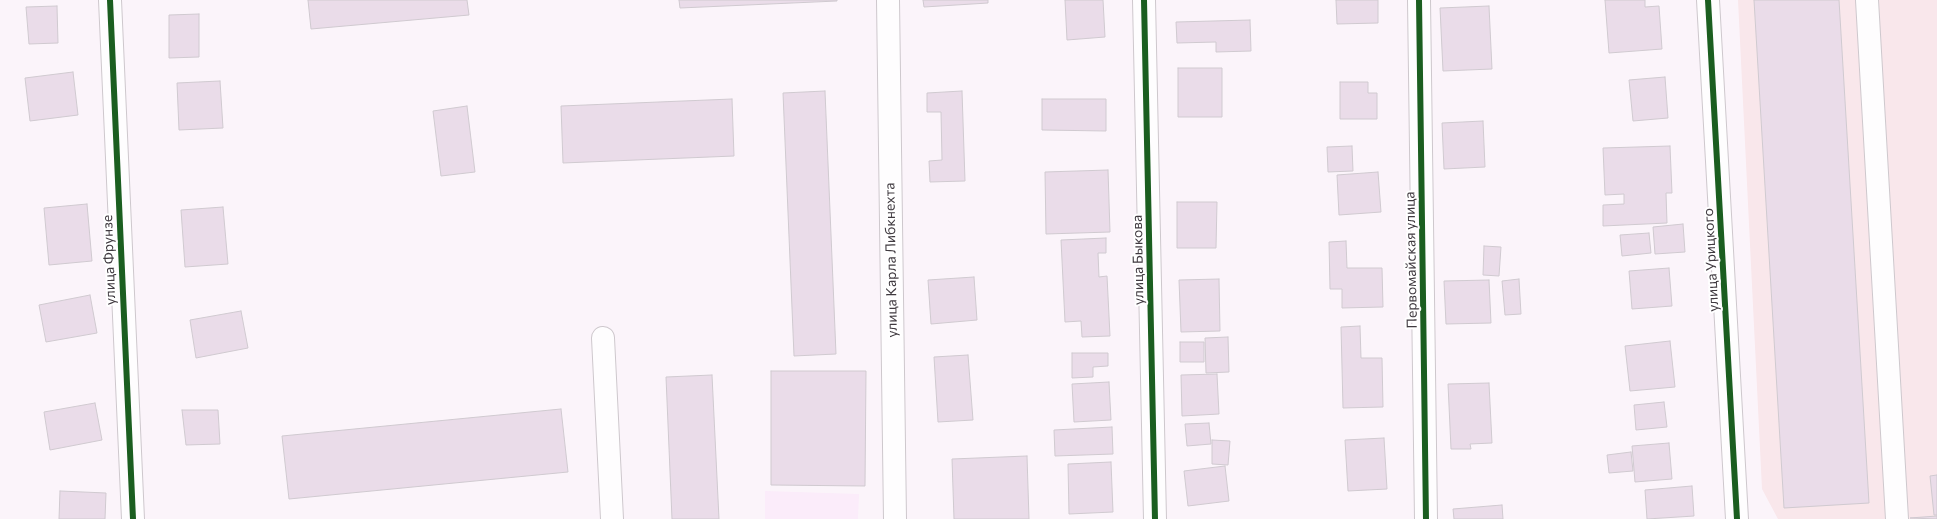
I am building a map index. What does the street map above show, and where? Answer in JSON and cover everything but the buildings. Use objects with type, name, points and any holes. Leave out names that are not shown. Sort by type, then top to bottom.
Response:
[{"type":"street","name":"улица Фрунзе","points":[[110,0],[132,519]]},
{"type":"street","name":"улица Карла Либкнехта","points":[[888,0],[895,519]]},
{"type":"street","name":"улица Быкова","points":[[1144,0],[1155,519]]},
{"type":"street","name":"Первомайская улица","points":[[1419,0],[1426,519]]},
{"type":"street","name":"улица Урицкого","points":[[1708,0],[1737,519]]},
{"type":"street","points":[[1866,0],[1897,519]]},
{"type":"street","points":[[603,338],[612,519]]},
{"type":"shaded area","points":[[1738,0],[1937,0],[1937,519],[1778,519],[1762,489]]},
{"type":"shaded area","points":[[765,491],[859,494],[858,519],[765,519]]},
{"type":"cycle path","points":[[110,0],[133,519]]},
{"type":"cycle path","points":[[1144,0],[1155,519]]},
{"type":"cycle path","points":[[1419,0],[1426,519]]},
{"type":"cycle path","points":[[1708,0],[1737,519]]}]
